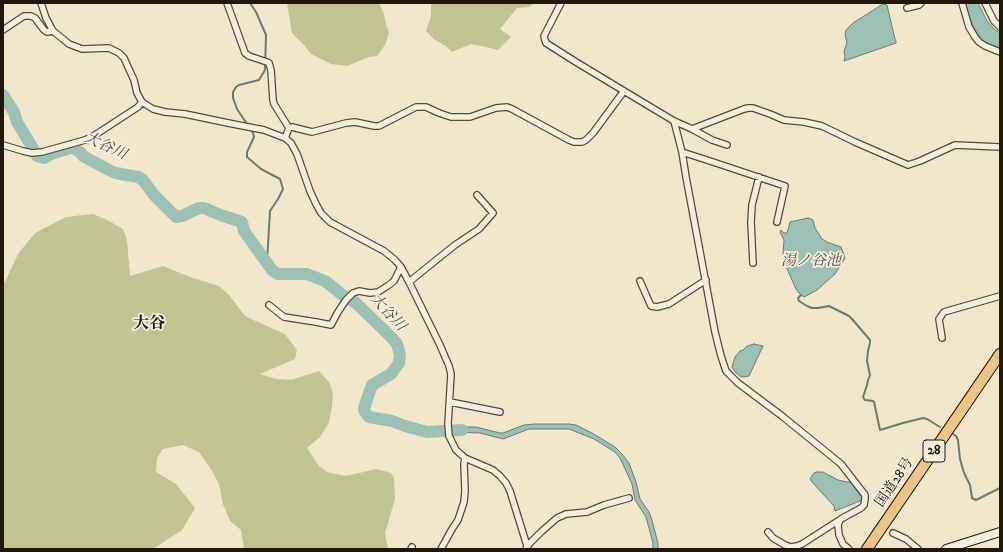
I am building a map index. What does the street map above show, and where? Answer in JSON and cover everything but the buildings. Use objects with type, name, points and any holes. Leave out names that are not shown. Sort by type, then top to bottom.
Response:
[{"type":"highway","name":"国道28号","points":[[867,549],[1000,354]]},
{"type":"street","points":[[41,3],[46,18],[53,31],[69,44],[82,49],[109,48],[119,53],[124,58],[134,80],[136,93],[142,102],[153,109],[250,127],[271,132],[285,138],[297,154],[310,191],[321,213],[330,222],[384,252],[395,260],[401,267],[409,282],[449,366],[451,374],[448,424],[449,436],[456,450],[465,458],[493,470],[506,483],[510,491],[527,548]]},
{"type":"street","points":[[227,3],[245,53],[269,64],[272,70],[274,104],[289,128]]},
{"type":"street","points":[[561,3],[544,36],[546,42],[576,62],[674,121],[712,140],[727,144]]},
{"type":"street","points":[[907,8],[919,5],[921,3]]},
{"type":"street","points":[[962,3],[975,37],[985,46],[1000,52]]},
{"type":"street","points":[[984,3],[994,21],[1000,27]]},
{"type":"street","points":[[3,30],[21,18],[31,16],[35,18],[44,30],[47,32],[53,31]]},
{"type":"street","points":[[289,128],[294,127],[312,132],[355,122],[379,126],[416,107],[426,107],[451,117],[470,117],[496,108],[507,107],[569,140],[574,142],[582,142],[593,133],[624,91]]},
{"type":"street","points":[[3,145],[32,153],[42,152],[85,140],[138,107],[142,102]]},
{"type":"street","points":[[692,129],[744,109],[753,108],[784,120],[822,126],[908,165],[955,145],[1000,147]]},
{"type":"street","points":[[674,121],[682,152],[718,346],[726,371],[738,383],[805,434],[841,464],[863,492],[865,499],[864,505],[861,508],[797,546],[791,547],[785,545],[773,538],[768,532]]},
{"type":"street","points":[[285,138],[289,128]]},
{"type":"street","points":[[682,152],[785,186],[777,222]]},
{"type":"street","points":[[753,263],[750,222],[752,205],[759,177]]},
{"type":"street","points":[[409,282],[455,245],[479,229],[494,213],[477,195]]},
{"type":"street","points":[[269,305],[284,317],[331,325],[338,312],[353,293],[356,291],[370,294],[378,292],[394,281],[401,267]]},
{"type":"street","points":[[640,281],[651,306],[657,307],[669,304],[706,280]]},
{"type":"street","points":[[942,338],[939,319],[944,312],[1000,296]]},
{"type":"street","points":[[450,402],[500,412]]},
{"type":"street","points":[[441,549],[458,520],[464,502],[465,458]]},
{"type":"street","points":[[527,548],[529,544],[557,518],[566,514],[587,512],[604,505],[629,498]]},
{"type":"street","points":[[840,520],[838,525],[839,535],[843,544],[849,549]]},
{"type":"street","points":[[952,548],[1000,532]]},
{"type":"street","points":[[893,533],[906,539],[918,549]]},
{"type":"green space","points":[[287,3],[379,3],[389,32],[385,45],[377,56],[369,57],[347,66],[331,64],[311,54],[292,33]]},
{"type":"green space","points":[[431,3],[535,3],[529,7],[517,8],[500,29],[511,37],[498,50],[471,44],[452,52],[446,46],[435,40],[426,31],[431,16]]},
{"type":"green space","points":[[93,214],[123,229],[127,240],[130,276],[163,266],[190,277],[219,286],[229,295],[245,316],[285,334],[297,350],[295,359],[260,374],[276,379],[291,380],[319,371],[329,382],[333,393],[329,422],[320,437],[307,448],[319,466],[327,472],[346,476],[376,469],[391,473],[394,478],[395,499],[385,533],[388,549],[244,549],[241,530],[230,521],[223,504],[219,484],[211,469],[199,452],[183,445],[163,449],[157,458],[156,472],[176,484],[195,508],[182,530],[153,549],[3,549],[3,286],[18,254],[35,233],[66,217]]},
{"type":"water","points":[[965,3],[978,3],[987,21],[1000,33],[1000,48],[988,44],[981,39],[972,24]]},
{"type":"water","points":[[883,4],[887,5],[896,43],[844,61],[844,51],[847,43],[845,34],[846,30],[853,23]]},
{"type":"water","name":"湯ノ谷池","points":[[808,218],[813,220],[815,228],[822,239],[841,247],[845,258],[835,274],[817,290],[804,297],[796,289],[784,262],[784,240],[780,232],[781,230],[784,233],[787,233],[790,222]]},
{"type":"water","points":[[754,344],[763,346],[749,376],[740,376],[732,367],[735,357],[747,346]]},
{"type":"water","points":[[524,425],[576,425],[615,447],[622,454],[629,463],[640,499],[651,517],[658,543],[658,549],[653,549],[653,543],[646,517],[635,500],[632,484],[620,458],[615,452],[594,439],[569,429],[529,429],[503,439],[480,433],[452,432],[451,427],[476,427],[503,433]]},
{"type":"water","points":[[823,472],[838,480],[850,482],[862,498],[860,501],[835,511],[834,506],[810,479],[814,473]]},
{"type":"waterway","points":[[250,3],[256,12],[266,35],[265,70],[259,80],[236,87],[233,92],[233,98],[237,109],[253,133],[254,137],[247,152],[247,157],[261,169],[280,179],[283,189],[270,211],[267,262]]},
{"type":"waterway","name":"大谷川","points":[[3,95],[14,112],[17,122],[37,156],[44,158],[51,154],[74,148],[83,156],[115,173],[138,177],[143,180],[154,195],[176,217],[182,216],[199,208],[204,208],[242,222],[244,231],[272,270],[278,274],[307,274],[325,281],[344,296],[356,303],[397,344],[400,355],[399,363],[391,374],[372,385],[364,409],[369,417],[392,421],[427,432],[462,430]]},
{"type":"waterway","points":[[801,295],[798,298],[799,301],[807,306],[812,308],[829,306],[849,316],[870,340],[867,361],[870,375],[863,397],[865,400],[874,402],[880,430],[923,418],[940,427]]},
{"type":"waterway","points":[[953,434],[958,440],[960,459],[964,473],[970,485],[972,498],[976,500],[1000,488]]},
{"type":"district","name":"大谷","points":[[149,325]]}]
